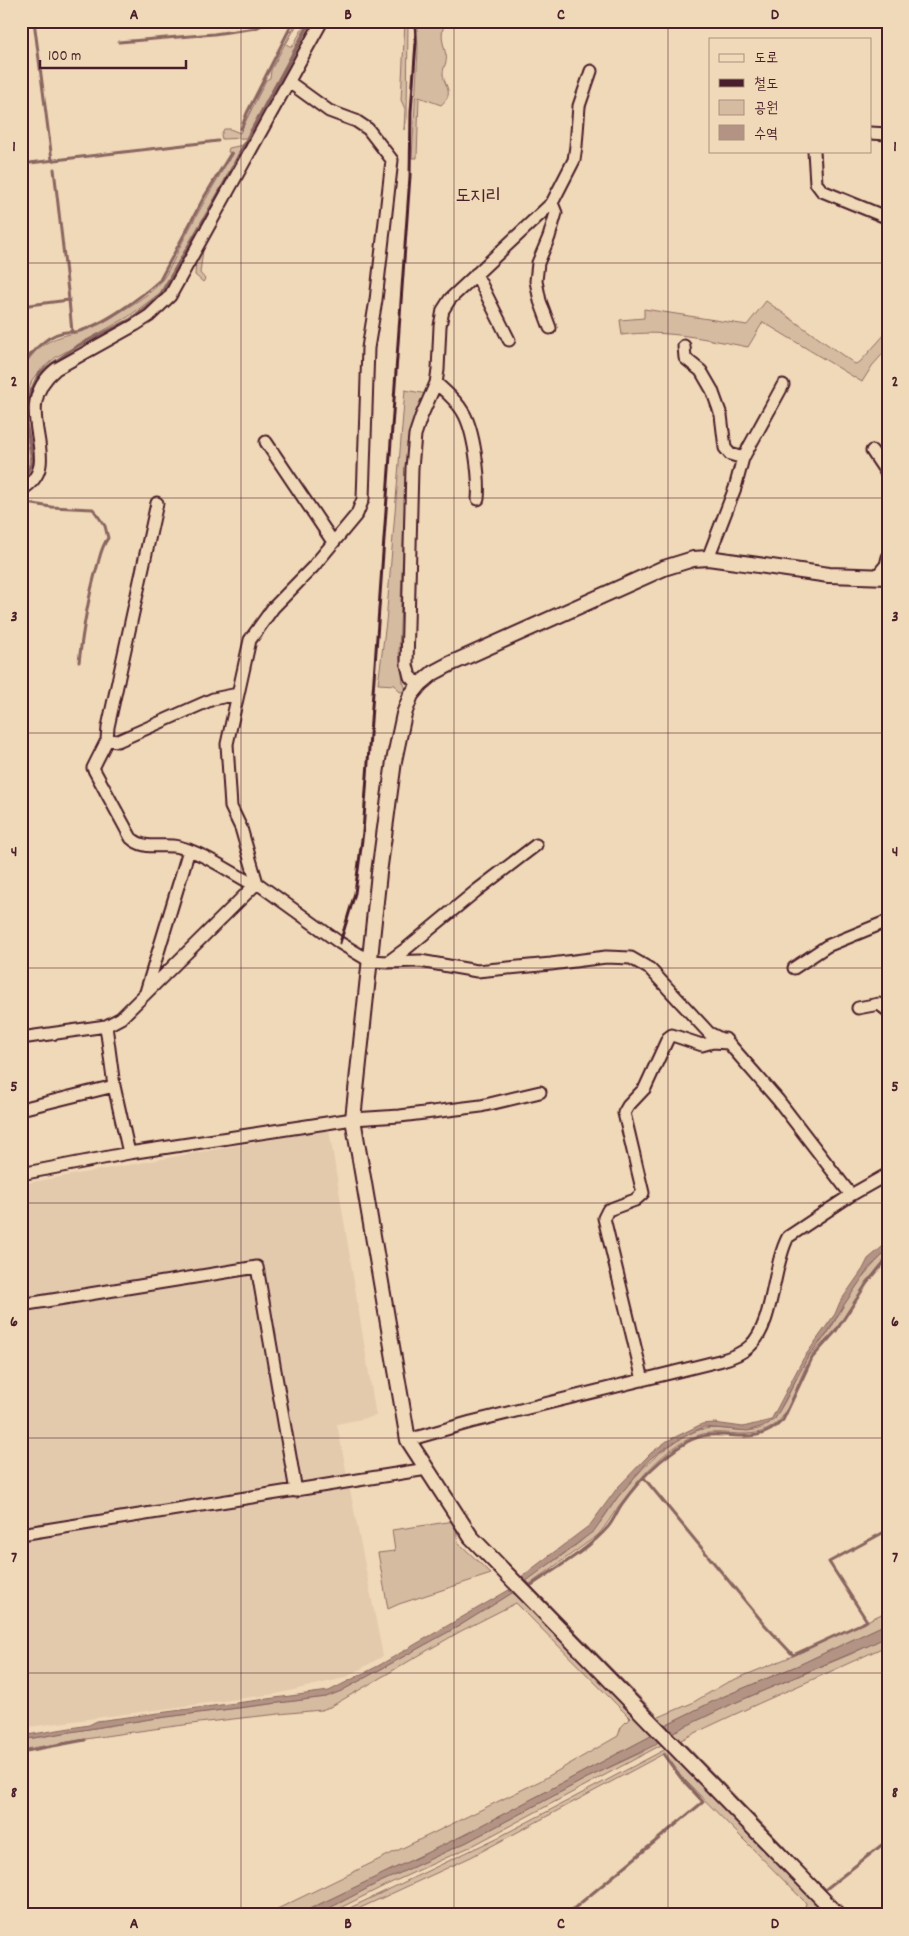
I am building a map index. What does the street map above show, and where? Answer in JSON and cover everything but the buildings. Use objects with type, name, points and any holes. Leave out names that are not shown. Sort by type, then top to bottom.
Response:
[{"type":"street","points":[[21,490],[35,479],[42,462],[34,414],[37,395],[42,385],[56,369],[136,325],[149,316],[170,296],[322,21]]},
{"type":"street","points":[[420,684],[410,677],[407,665],[412,468],[415,436],[420,417],[436,384],[443,310],[450,299],[552,203],[574,160],[578,106],[591,71]]},
{"type":"street","points":[[257,883],[241,828],[231,807],[226,744],[250,640],[273,608],[357,514],[363,499],[368,348],[376,300],[392,160],[368,129],[356,121],[329,111],[289,82]]},
{"type":"street","points":[[872,133],[888,134]]},
{"type":"street","points":[[814,152],[816,183],[822,191],[888,218]]},
{"type":"street","points":[[550,328],[540,301],[536,281],[538,263],[556,213],[552,203]]},
{"type":"street","points":[[476,274],[509,340]]},
{"type":"street","points":[[684,346],[685,358],[701,371],[712,390],[721,415],[725,448],[730,454],[743,458]]},
{"type":"street","points":[[436,384],[449,394],[463,412],[469,428],[479,488],[478,499]]},
{"type":"street","points":[[708,558],[735,488],[743,458],[783,386]]},
{"type":"street","points":[[266,442],[333,542]]},
{"type":"street","points":[[872,451],[888,475]]},
{"type":"street","points":[[157,504],[108,727],[107,740],[93,768],[132,838],[137,843],[144,846],[172,845],[189,850],[249,882],[257,883],[340,943],[370,962],[420,962],[477,971],[606,957],[631,958],[650,969],[709,1033],[728,1043]]},
{"type":"street","points":[[838,1915],[471,1537],[408,1440],[353,1119],[379,873],[394,761],[404,714],[411,696],[420,684],[433,673],[450,664],[664,568],[693,559],[708,558],[829,575],[882,577],[888,557]]},
{"type":"street","points":[[107,740],[118,741],[214,699],[238,694]]},
{"type":"street","points":[[388,962],[536,845]]},
{"type":"street","points":[[145,994],[189,850]]},
{"type":"street","points":[[21,1038],[106,1026],[120,1018],[257,883]]},
{"type":"street","points":[[794,968],[827,946],[888,921]]},
{"type":"street","points":[[858,1008],[879,1004],[888,1011]]},
{"type":"street","points":[[106,1026],[114,1086],[129,1152]]},
{"type":"street","points":[[713,1026],[778,1100],[851,1195]]},
{"type":"street","points":[[643,1380],[604,1218],[608,1210],[635,1200],[643,1193],[624,1113],[645,1088],[668,1038],[672,1035],[702,1044],[713,1042],[728,1043]]},
{"type":"street","points":[[21,1109],[114,1086]]},
{"type":"street","points":[[21,1174],[129,1152],[353,1119],[400,1116],[481,1106],[540,1092]]},
{"type":"street","points":[[408,1440],[471,1422],[730,1357],[750,1346],[760,1334],[782,1248],[788,1237],[851,1195],[888,1174]]},
{"type":"street","points":[[21,1305],[257,1267],[296,1491]]},
{"type":"street","points":[[21,1534],[427,1469]]},
{"type":"shaded area","points":[[329,1129],[376,1416],[337,1424],[383,1656],[345,1678],[276,1694],[21,1728],[21,1184]]},
{"type":"green space","points":[[297,21],[299,21],[286,44],[292,47],[307,21],[309,21],[246,138],[222,139],[221,135],[224,129],[240,133],[266,80],[270,78],[271,70]]},
{"type":"green space","points":[[314,21],[318,21],[253,139],[248,138]]},
{"type":"green space","points":[[405,21],[408,21],[407,119],[404,130],[405,109],[401,100]]},
{"type":"green space","points":[[417,21],[446,21],[442,34],[446,57],[443,74],[448,97],[441,105],[419,97],[417,158],[412,158],[418,51]]},
{"type":"green space","points":[[289,87],[292,89],[257,152],[247,166],[203,250],[200,273],[205,279],[203,282],[195,275],[196,258]]},
{"type":"green space","points":[[246,144],[249,144],[177,281],[155,308],[42,381],[38,456],[35,471],[21,484],[34,462],[26,412],[33,387],[40,373],[53,362],[78,347],[129,321],[162,294],[219,198]]},
{"type":"green space","points":[[243,145],[160,293],[128,317],[56,357],[38,372],[32,380],[22,412],[30,455],[29,464],[21,479],[21,373],[30,358],[50,341],[85,330],[111,318],[141,299],[158,285],[169,269],[233,153],[228,152],[229,148]]},
{"type":"green space","points":[[766,301],[855,364],[860,362],[886,333],[888,348],[872,366],[862,382],[763,322],[748,347],[669,334],[638,333],[622,335],[620,320],[644,318],[644,309],[747,325]]},
{"type":"green space","points":[[405,390],[427,394],[415,419],[407,443],[399,653],[403,682],[407,691],[400,692],[395,685],[378,684],[386,622]]},
{"type":"green space","points":[[888,1250],[886,1258],[832,1335],[815,1351],[787,1410],[776,1424],[757,1433],[706,1433],[684,1441],[652,1466],[618,1507],[598,1535],[530,1584],[526,1580],[564,1554],[590,1533],[601,1522],[634,1478],[651,1460],[670,1445],[691,1433],[701,1430],[711,1428],[752,1430],[768,1424],[779,1411],[805,1362],[828,1333],[853,1291],[869,1269]]},
{"type":"green space","points":[[455,1521],[458,1542],[491,1574],[388,1609],[378,1553],[395,1551],[392,1530]]},
{"type":"green space","points":[[524,1582],[530,1588],[532,1587],[659,1717],[692,1703],[726,1683],[795,1655],[888,1611],[888,1623],[799,1665],[720,1698],[661,1727],[521,1585]]},
{"type":"green space","points":[[512,1593],[518,1596],[665,1743],[472,1846],[326,1915],[316,1915],[374,1885],[467,1842],[587,1778],[643,1752],[651,1736],[464,1835],[297,1915],[265,1915],[540,1781],[618,1736],[621,1727],[630,1718],[516,1603],[461,1631],[330,1707],[321,1710],[96,1737],[21,1750],[21,1740],[150,1719],[326,1697],[341,1691],[459,1626]]},
{"type":"green space","points":[[888,1636],[888,1645],[681,1740],[778,1840],[846,1915],[841,1915],[667,1735],[732,1704],[851,1654]]},
{"type":"green space","points":[[666,1749],[670,1749],[829,1915],[816,1915],[821,1911],[816,1906],[805,1915],[796,1915],[805,1907],[806,1903],[682,1777],[665,1753],[471,1857],[345,1915],[335,1915],[499,1837]]},
{"type":"water","points":[[888,1242],[888,1250],[869,1268],[826,1335],[809,1355],[775,1419],[766,1425],[748,1431],[704,1427],[665,1448],[650,1459],[617,1498],[594,1531],[521,1585],[519,1582],[521,1577],[590,1525],[618,1487],[651,1453],[667,1441],[702,1424],[714,1423],[743,1427],[771,1420],[803,1359],[835,1314],[840,1302],[868,1259]]},
{"type":"water","points":[[509,1590],[512,1593],[459,1626],[341,1691],[326,1697],[150,1719],[21,1740],[21,1736],[89,1725],[97,1721],[329,1691],[378,1666]]},
{"type":"water","points":[[888,1623],[888,1636],[868,1646],[732,1704],[667,1735],[661,1727],[720,1698],[799,1665]]},
{"type":"water","points":[[651,1736],[658,1738],[658,1742],[653,1746],[587,1778],[467,1842],[374,1885],[316,1915],[297,1915],[464,1835]]},
{"type":"waterway","points":[[34,21],[52,160]]},
{"type":"waterway","points":[[21,482],[33,461],[24,412],[27,400],[39,373],[77,346],[131,319],[161,294],[222,188],[311,21]]},
{"type":"waterway","points":[[119,42],[214,34],[256,28],[262,25],[293,22]]},
{"type":"waterway","points":[[241,129],[247,113],[293,22]]},
{"type":"waterway","points":[[21,164],[218,141]]},
{"type":"waterway","points":[[69,300],[72,332],[76,332],[109,318],[160,280],[203,199],[231,153]]},
{"type":"waterway","points":[[21,306],[69,300],[54,169]]},
{"type":"waterway","points":[[21,368],[30,355],[49,338],[64,332],[72,332]]},
{"type":"waterway","points":[[21,502],[51,507],[93,509],[105,526],[108,538],[101,552],[91,590],[79,662]]},
{"type":"waterway","points":[[525,1581],[530,1586],[591,1544],[608,1527],[622,1504],[643,1478],[660,1462],[687,1442],[712,1435],[759,1435],[771,1430],[783,1420],[812,1358],[836,1331],[867,1283],[888,1258]]},
{"type":"waterway","points":[[644,1478],[765,1625],[793,1655],[867,1621],[829,1562],[888,1530]]},
{"type":"waterway","points":[[21,1752],[85,1740]]},
{"type":"waterway","points":[[566,1915],[703,1802],[681,1778],[664,1755]]},
{"type":"waterway","points":[[826,1889],[888,1840]]},
{"type":"railway","points":[[340,943],[355,893],[363,832],[410,176],[411,112],[416,42],[415,21]]},
{"type":"district","name":"도지리","points":[[478,194]]}]
